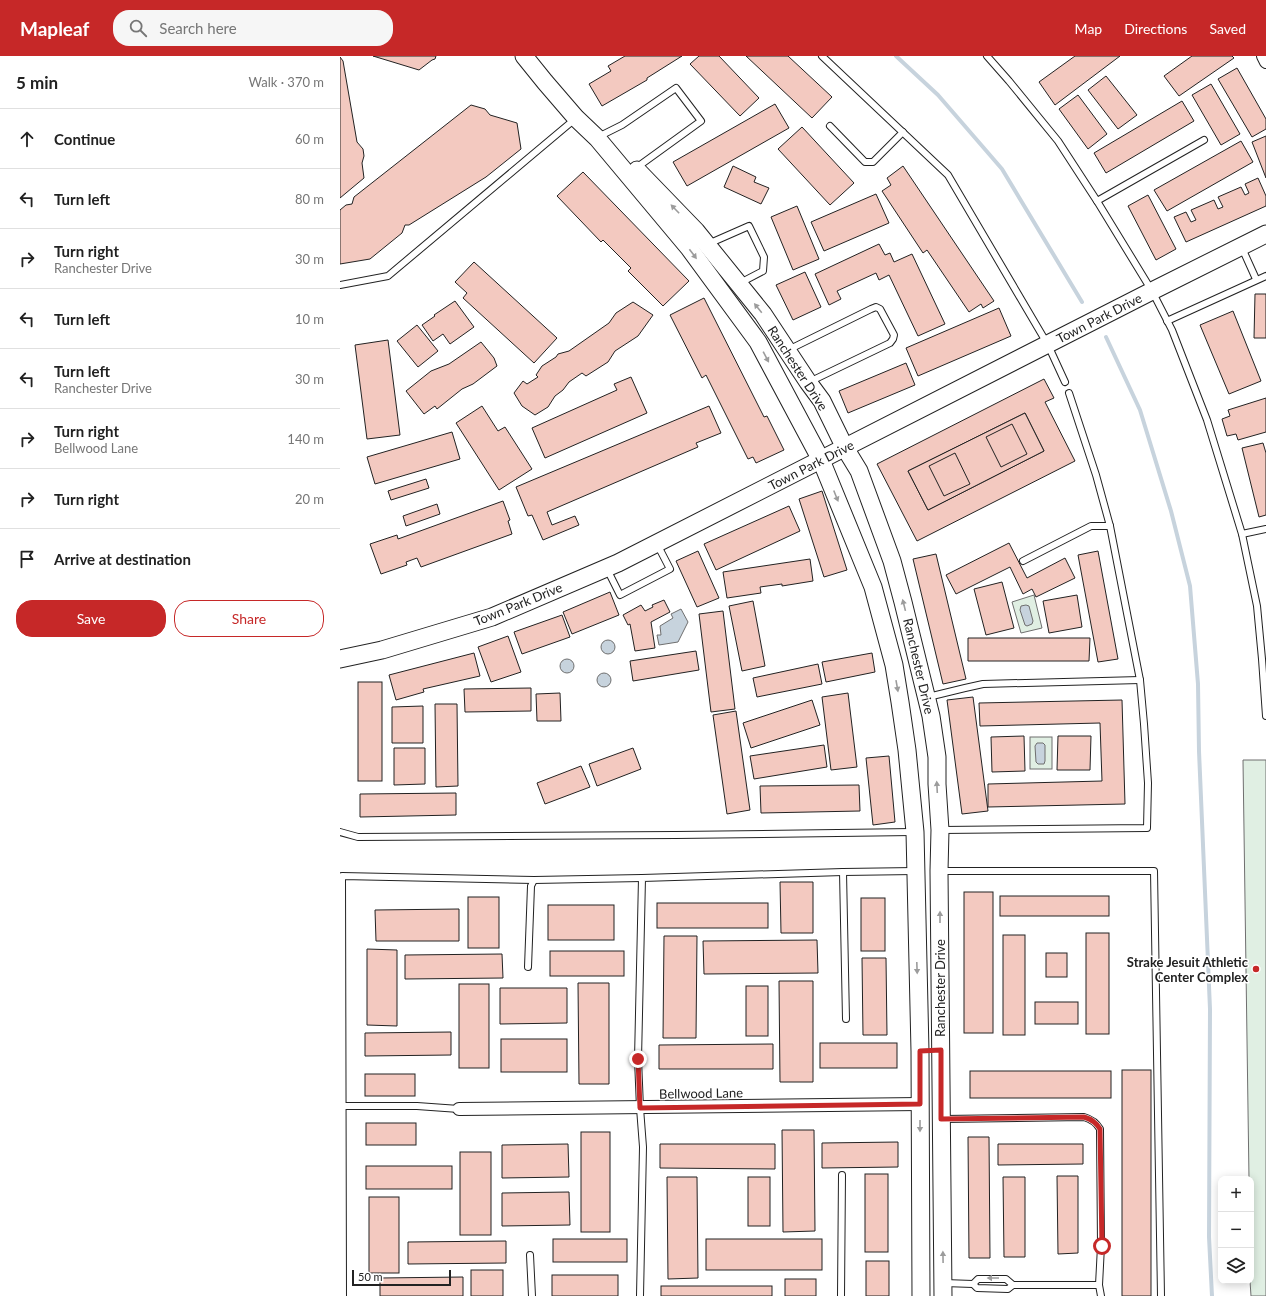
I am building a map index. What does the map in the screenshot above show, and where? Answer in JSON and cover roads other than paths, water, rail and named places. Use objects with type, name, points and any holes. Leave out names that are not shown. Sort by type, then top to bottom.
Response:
[{"type":"street","name":"Ranchester Drive","points":[[524,56],[576,118],[597,138],[635,168],[696,231],[763,314],[822,401],[845,448],[859,471],[892,561],[927,698],[937,757],[940,830],[939,871],[943,1290]]},
{"type":"street","points":[[1263,56],[1266,62]]},
{"type":"street","name":"Ranchester Drive","points":[[597,138],[689,248],[758,342],[821,460],[873,587],[894,665],[907,750],[915,832],[920,1051],[921,1290]]},
{"type":"street","name":"Town Park Drive","points":[[340,659],[382,650],[492,616],[606,568],[1266,234]]},
{"type":"street","points":[[718,286],[735,280]]},
{"type":"street","points":[[894,665],[916,659]]},
{"type":"street","points":[[915,871],[939,871]]},
{"type":"street","points":[[920,1051],[941,1050]]},
{"type":"street","name":"Bellwood Lane","points":[[459,1109],[920,1104]]},
{"type":"street","points":[[921,1290],[943,1290]]},
{"type":"lane","points":[[822,56],[948,175],[1048,345],[1065,382]]},
{"type":"lane","points":[[987,56],[1058,141],[1098,201],[1152,291],[1168,321],[1207,420],[1242,534],[1257,606],[1266,716]]},
{"type":"lane","points":[[597,138],[622,126],[676,88],[701,121],[635,168]]},
{"type":"lane","points":[[340,285],[388,276],[576,118]]},
{"type":"lane","points":[[830,126],[865,162],[873,162],[903,132]]},
{"type":"lane","points":[[1098,201],[1204,140]]},
{"type":"lane","points":[[707,245],[749,226],[764,257],[763,271],[735,280]]},
{"type":"lane","points":[[1241,246],[1256,279]]},
{"type":"lane","points":[[1168,321],[1256,279],[1266,276]]},
{"type":"lane","points":[[787,350],[871,309],[876,307],[880,309],[894,335],[890,343],[808,382]]},
{"type":"lane","points":[[940,830],[1147,828],[1147,775],[1140,680],[1110,526],[1096,475],[1069,393]]},
{"type":"lane","points":[[1023,561],[1091,526],[1110,526]]},
{"type":"lane","points":[[1242,534],[1266,530]]},
{"type":"lane","points":[[606,568],[620,594],[670,570],[656,544]]},
{"type":"lane","points":[[927,698],[983,684],[1140,680]]},
{"type":"lane","points":[[340,832],[358,837],[653,836],[915,832]]},
{"type":"lane","points":[[343,1296],[342,876],[534,880],[915,871]]},
{"type":"lane","points":[[939,871],[1154,871],[1161,1296]]},
{"type":"lane","points":[[843,872],[846,1019]]},
{"type":"lane","points":[[640,1296],[644,1147],[640,1108],[638,1059],[642,878]]},
{"type":"lane","points":[[528,967],[531,886],[534,880]]},
{"type":"lane","points":[[343,1106],[417,1106],[459,1109]]},
{"type":"lane","points":[[941,1119],[1084,1117],[1091,1119],[1096,1124],[1100,1129],[1102,1246],[1099,1285],[1101,1296]]},
{"type":"lane","points":[[841,1296],[842,1175]]},
{"type":"lane","points":[[530,1255],[532,1296]]},
{"type":"lane","points":[[943,1290],[973,1284],[978,1279],[1006,1279],[1013,1284],[1099,1285]]},
{"type":"lane","points":[[973,1284],[977,1288],[1008,1289],[1013,1284]]},
{"type":"waterway","points":[[896,56],[938,95],[1002,169],[1082,302]]},
{"type":"waterway","points":[[1106,337],[1140,410],[1171,511],[1190,586],[1198,684],[1199,751],[1210,1009],[1209,1237],[1212,1296]]},
{"type":"place","name":"Strake Jesuit Athletic Center Complex","points":[[1256,969]]}]
